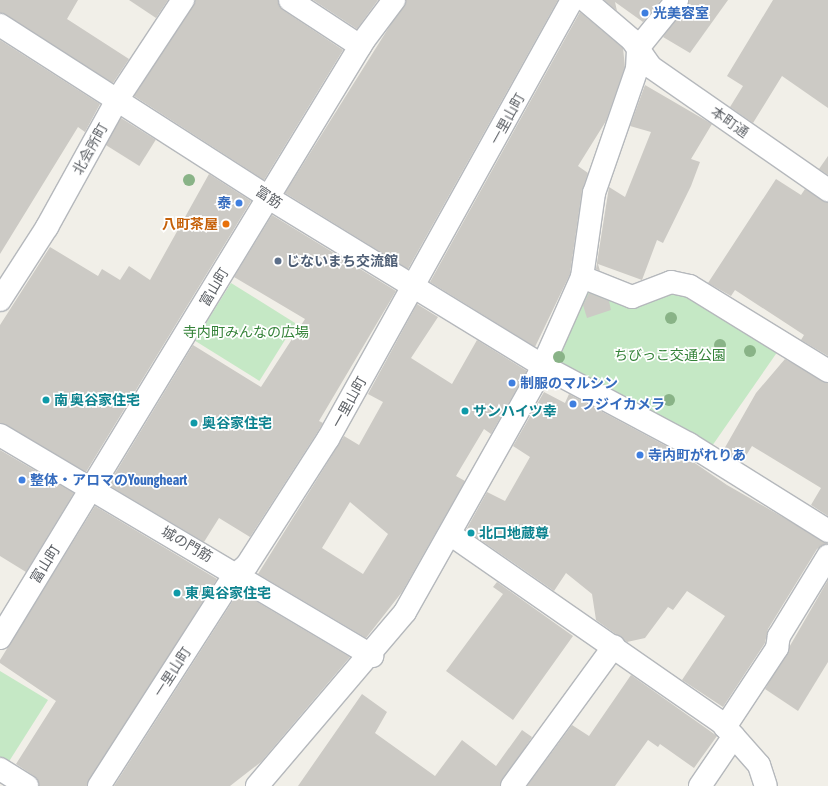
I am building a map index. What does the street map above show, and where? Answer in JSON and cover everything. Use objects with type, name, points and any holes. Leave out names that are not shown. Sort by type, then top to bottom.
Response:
[{"type":"street","name":"北会所町","points":[[0,300],[47,227],[117,100],[183,0]]},
{"type":"street","points":[[290,0],[360,46]]},
{"type":"street","name":"富山町","points":[[0,638],[269,198],[360,46],[394,0]]},
{"type":"street","name":"一里山町","points":[[99,786],[237,573],[247,565],[328,439],[572,0]]},
{"type":"street","name":"本町通","points":[[585,0],[638,48],[652,67],[828,190]]},
{"type":"street","points":[[257,786],[372,656],[405,612],[538,376],[541,365],[582,277],[594,193],[637,68],[638,48],[677,0]]},
{"type":"street","name":"富筋","points":[[0,25],[269,198],[541,365],[688,444],[828,531]]},
{"type":"street","points":[[582,277],[632,297],[671,282],[690,286],[828,371]]},
{"type":"street","name":"城の門筋","points":[[0,435],[237,573],[372,656]]},
{"type":"street","points":[[450,534],[614,646],[730,731],[759,764],[766,786]]},
{"type":"street","points":[[700,786],[777,648],[779,636],[828,556]]},
{"type":"street","points":[[512,786],[614,646]]},
{"type":"street","points":[[0,769],[27,786]]},
{"type":"green space","name":"寺内町みんなの広場","points":[[231,283],[295,323],[259,381],[195,341]]},
{"type":"green space","name":"ちびっこ交通公園","points":[[590,286],[679,289],[778,351],[712,446],[553,360]]},
{"type":"green space","points":[[0,671],[48,700],[8,763],[0,758]]},
{"type":"building","points":[[0,0],[78,0],[67,19],[129,59],[113,83],[0,13]]},
{"type":"building","points":[[129,0],[168,0],[156,18]]},
{"type":"building","points":[[195,0],[278,0],[283,10],[343,50],[264,180],[134,96]]},
{"type":"building","points":[[313,0],[378,0],[357,29]]},
{"type":"building","points":[[406,0],[558,0],[408,269],[285,193]]},
{"type":"building","points":[[604,0],[661,0],[643,22],[615,2],[617,11]]},
{"type":"building","points":[[689,0],[728,0],[690,53],[663,37]]},
{"type":"building","points":[[773,0],[828,0],[828,108],[782,76],[753,123],[730,107],[743,86],[727,76]]},
{"type":"building","points":[[580,12],[623,48],[625,67],[606,121],[578,166],[588,173],[582,191],[570,274],[535,347],[430,282]]},
{"type":"building","points":[[0,40],[100,104],[85,132],[78,127],[0,254]]},
{"type":"building","points":[[645,85],[712,124],[691,159],[700,162],[691,186],[663,243],[657,240],[642,280],[598,264],[600,271],[596,269],[609,187],[625,197],[651,132],[630,126]]},
{"type":"building","points":[[121,118],[156,140],[139,166],[105,144]]},
{"type":"building","points":[[828,156],[828,175],[819,169]]},
{"type":"building","points":[[209,174],[251,201],[86,472],[0,423],[0,325],[50,247],[98,276],[102,269],[120,280],[129,266],[150,280]]},
{"type":"building","points":[[776,179],[801,195],[805,189],[828,202],[828,356],[801,340],[804,335],[735,290],[731,296],[708,283]]},
{"type":"building","points":[[272,215],[396,291],[319,421],[323,423],[250,537],[219,518],[204,542],[108,485],[193,345],[261,387],[305,319],[234,277]]},
{"type":"building","points":[[589,293],[609,301],[611,310],[587,318],[583,305]]},
{"type":"building","points":[[417,304],[438,317],[411,358],[452,384],[477,340],[527,371],[491,434],[484,429],[456,476],[465,481],[402,592],[366,638],[258,574],[344,436],[359,445],[383,402],[368,394]],"holes":[[[350,502],[388,534],[363,574],[322,548]]]},
{"type":"building","points":[[785,359],[828,383],[828,516],[811,505],[821,488],[752,446],[742,462],[723,451],[756,393]]},
{"type":"building","points":[[544,392],[565,403],[569,394],[683,455],[727,485],[828,543],[817,549],[768,629],[765,643],[723,707],[682,680],[725,616],[687,591],[673,610],[668,607],[645,638],[627,642],[596,620],[592,594],[566,573],[554,591],[466,530],[487,492],[505,501],[530,457],[513,446]]},
{"type":"building","points":[[0,450],[74,493],[26,572],[0,556]]},
{"type":"building","points":[[95,506],[217,579],[87,786],[39,786],[34,776],[16,764],[56,701],[0,663],[0,660]]},
{"type":"building","points":[[828,580],[828,662],[798,711],[765,689]]},
{"type":"building","points":[[497,582],[573,636],[513,720],[446,671],[503,594],[493,587]]},
{"type":"building","points":[[239,591],[350,657],[261,762],[230,786],[114,786]]},
{"type":"building","points":[[631,675],[717,736],[694,768],[660,744],[658,747],[648,740],[615,786],[527,786],[572,725],[589,736]]},
{"type":"building","points":[[362,694],[387,712],[375,733],[435,776],[462,740],[496,766],[522,730],[532,737],[500,786],[298,786]]},
{"type":"place","name":"光美容室","points":[[645,13]]},
{"type":"place","name":"泰","points":[[239,203]]},
{"type":"place","name":"八町茶屋","points":[[226,224]]},
{"type":"place","name":"じないまち交流館","points":[[278,261]]},
{"type":"place","name":"制服のマルシン","points":[[512,383]]},
{"type":"place","name":"南 奥谷家住宅","points":[[46,400]]},
{"type":"place","name":"フジイカメラ","points":[[573,404]]},
{"type":"place","name":"サンハイツ幸","points":[[465,411]]},
{"type":"place","name":"奥谷家住宅","points":[[194,423]]},
{"type":"place","name":"寺内町がれりあ","points":[[640,455]]},
{"type":"place","name":"整体・アロマのYoungheart","points":[[22,480]]},
{"type":"place","name":"北口地蔵尊","points":[[471,533]]},
{"type":"place","name":"東 奥谷家住宅","points":[[177,593]]}]
